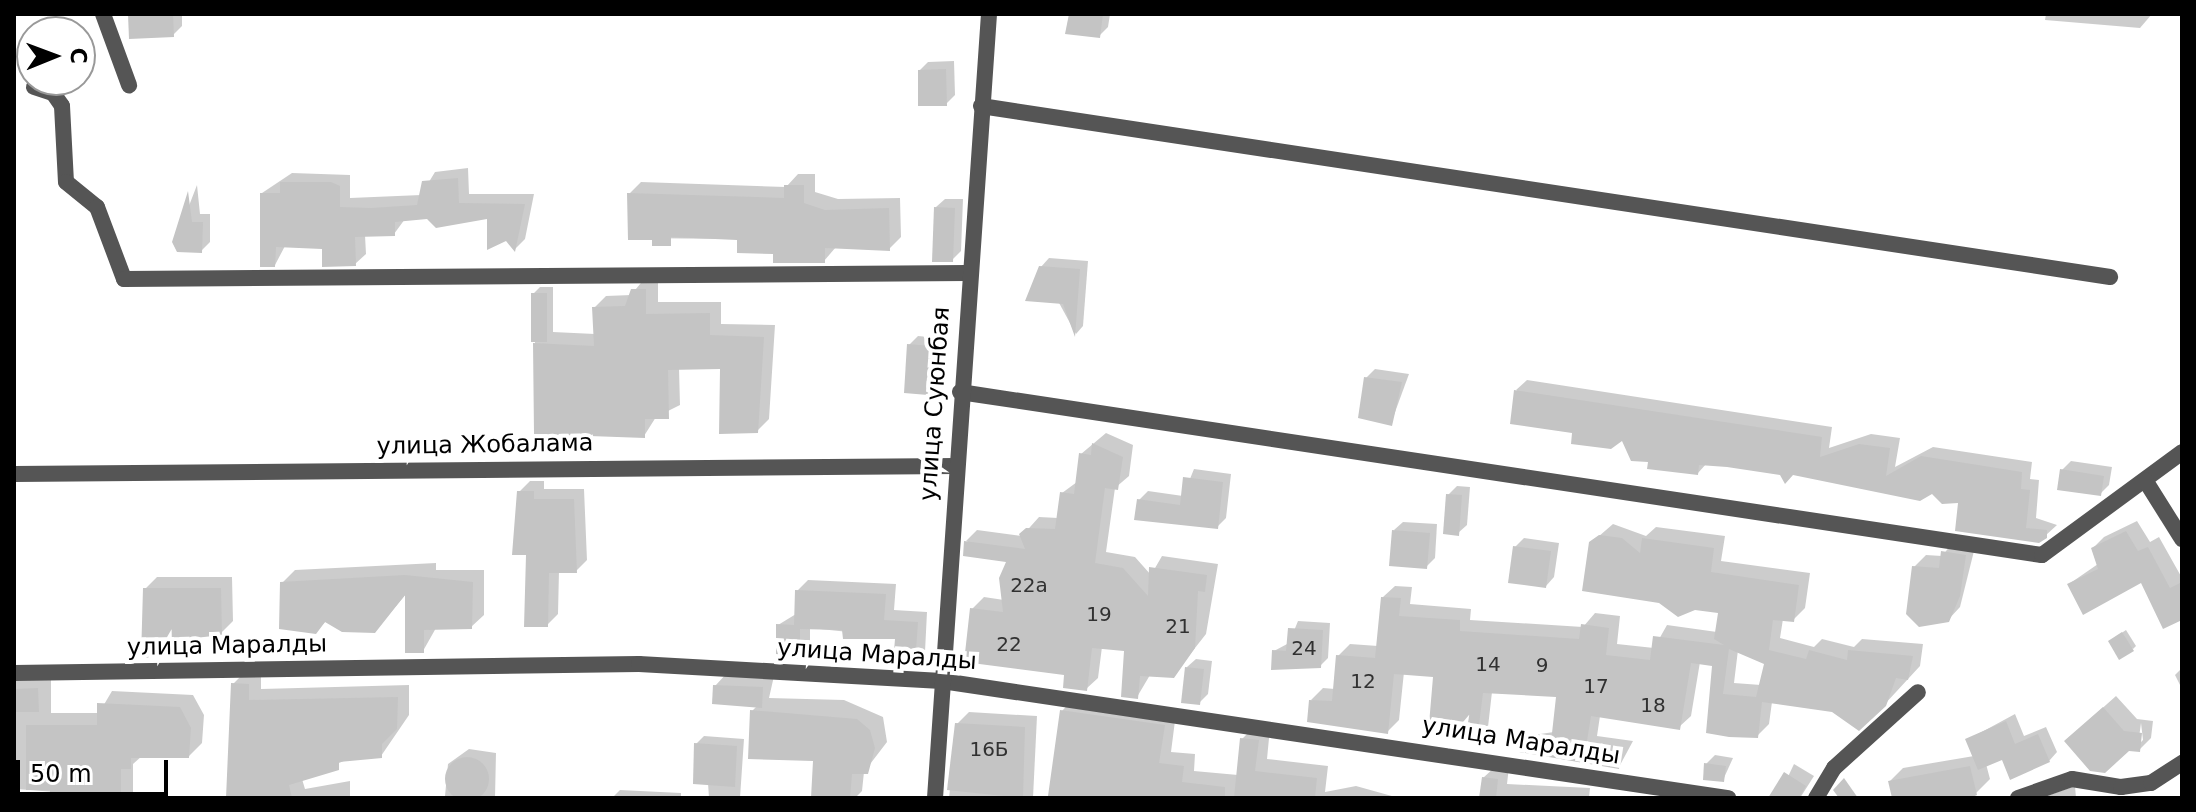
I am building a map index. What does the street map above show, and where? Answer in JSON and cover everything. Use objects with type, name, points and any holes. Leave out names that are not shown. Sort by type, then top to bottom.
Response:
[{"type":"street","points":[[103,14],[129,85]]},
{"type":"street","name":"улица Суюнбая","points":[[935,798],[967,273],[989,14]]},
{"type":"street","points":[[55,96],[62,106],[66,182],[97,207],[124,279],[967,273]]},
{"type":"street","points":[[981,106],[2110,277]]},
{"type":"street","points":[[960,392],[2042,555],[2182,452]]},
{"type":"street","name":"улица Жобалама","points":[[14,474],[956,466]]},
{"type":"street","points":[[2145,480],[2182,539]]},
{"type":"street","name":"улица Маралды","points":[[14,673],[639,664],[942,681],[1728,798]]},
{"type":"street","points":[[1816,798],[1834,768],[1918,692]]},
{"type":"street","points":[[2018,798],[2072,779],[2121,787],[2151,783],[2182,763]]},
{"type":"building","points":[[128,14],[173,14],[174,37],[129,39]]},
{"type":"building","points":[[1069,14],[1103,14],[1100,38],[1065,34]]},
{"type":"building","points":[[946,69],[947,106],[918,106],[918,70]]},
{"type":"building","points":[[458,178],[459,203],[525,204],[515,252],[506,241],[487,250],[487,219],[436,228],[427,219],[395,222],[395,236],[355,237],[356,266],[322,267],[322,249],[276,247],[275,267],[260,267],[260,193],[280,193],[280,182],[331,182],[340,186],[340,207],[371,208],[417,205],[422,181]]},
{"type":"building","points":[[784,185],[804,185],[804,203],[825,210],[889,208],[890,251],[825,248],[825,263],[773,263],[773,254],[737,253],[737,240],[671,237],[671,246],[652,246],[652,240],[628,240],[627,193],[784,198]]},
{"type":"building","points":[[188,191],[192,222],[203,222],[202,253],[177,252],[172,242]]},
{"type":"building","points":[[934,207],[955,208],[953,262],[932,262]]},
{"type":"building","points":[[1039,266],[1080,269],[1075,337],[1063,304],[1025,301]]},
{"type":"building","points":[[631,289],[646,289],[646,314],[710,313],[710,335],[764,337],[758,433],[719,434],[720,369],[668,370],[669,419],[645,419],[645,438],[534,434],[533,343],[594,346],[592,307],[625,306]]},
{"type":"building","points":[[531,293],[547,293],[547,342],[531,342]]},
{"type":"building","points":[[907,344],[932,346],[928,395],[904,393]]},
{"type":"building","points":[[1364,377],[1402,382],[1392,426],[1358,418]]},
{"type":"building","points":[[1514,390],[1822,437],[1820,457],[1859,444],[1890,448],[1886,476],[1921,456],[2022,472],[2021,489],[2030,490],[2026,528],[2047,530],[2047,538],[2039,543],[1955,531],[1958,503],[1942,504],[1932,494],[1920,501],[1793,475],[1785,484],[1780,475],[1727,467],[1699,465],[1698,475],[1647,469],[1648,462],[1631,461],[1622,441],[1611,449],[1571,444],[1572,433],[1510,424]]},
{"type":"building","points":[[1092,443],[1123,457],[1118,490],[1105,488],[1095,563],[1123,568],[1148,596],[1149,567],[1207,575],[1205,592],[1198,591],[1195,648],[1174,678],[1140,676],[1138,699],[1121,697],[1124,651],[1092,648],[1087,691],[1063,688],[1064,675],[964,662],[970,608],[1003,612],[999,578],[1006,562],[963,556],[964,541],[1025,549],[1019,534],[1026,528],[1055,529],[1060,492],[1074,494],[1079,453],[1091,455]]},
{"type":"building","points":[[2060,469],[2104,476],[2101,496],[2057,490]]},
{"type":"building","points":[[1183,477],[1223,482],[1218,529],[1134,520],[1137,499],[1180,505]]},
{"type":"building","points":[[517,491],[534,491],[534,499],[574,499],[577,573],[549,573],[548,627],[524,627],[526,555],[512,555]]},
{"type":"building","points":[[1446,494],[1462,495],[1459,536],[1443,534]]},
{"type":"building","points":[[1392,530],[1430,533],[1427,569],[1389,566]]},
{"type":"building","points":[[2126,531],[2138,551],[2148,547],[2170,588],[2182,582],[2182,620],[2163,629],[2141,583],[2083,615],[2067,584],[2098,569],[2091,548]]},
{"type":"building","points":[[1599,535],[1622,538],[1640,553],[1642,538],[1714,548],[1711,572],[1799,585],[1794,622],[1773,620],[1769,650],[1806,659],[1809,650],[1847,660],[1848,650],[1913,656],[1908,680],[1896,678],[1886,706],[1859,731],[1832,712],[1762,702],[1758,738],[1729,737],[1706,733],[1712,666],[1691,663],[1680,730],[1591,716],[1586,747],[1622,752],[1619,769],[1519,752],[1518,746],[1551,742],[1556,697],[1483,693],[1477,741],[1428,736],[1433,677],[1394,674],[1388,734],[1307,722],[1309,700],[1332,701],[1336,655],[1375,658],[1381,597],[1401,598],[1399,616],[1460,620],[1460,631],[1579,639],[1581,624],[1609,628],[1606,655],[1650,660],[1653,636],[1724,645],[1714,639],[1718,613],[1695,610],[1678,617],[1659,603],[1582,591],[1589,542]],"holes":[[[1729,649],[1764,664],[1756,697],[1723,694]]]},
{"type":"building","points":[[1513,546],[1551,551],[1546,588],[1508,583]]},
{"type":"building","points":[[1941,551],[1966,555],[1960,596],[1949,622],[1919,627],[1906,614],[1912,566],[1939,568]]},
{"type":"building","points":[[405,575],[473,582],[472,629],[424,630],[424,653],[405,653],[405,595],[375,633],[342,632],[325,622],[316,634],[279,629],[280,582]]},
{"type":"building","points":[[143,588],[221,588],[222,635],[159,642],[159,657],[141,658]]},
{"type":"building","points":[[795,590],[886,594],[884,620],[918,622],[915,664],[893,663],[895,639],[843,639],[842,630],[800,629],[800,659],[776,654],[776,624],[794,625]]},
{"type":"building","points":[[1288,628],[1323,630],[1321,668],[1271,670],[1272,650],[1286,651]]},
{"type":"building","points":[[2122,632],[2134,651],[2119,660],[2108,641]]},
{"type":"building","points":[[1185,667],[1204,669],[1200,705],[1181,703]]},
{"type":"building","points":[[231,683],[249,684],[249,700],[398,697],[397,729],[382,744],[382,758],[339,762],[339,770],[289,785],[292,798],[226,798]]},
{"type":"building","points":[[713,685],[763,687],[762,708],[712,704]]},
{"type":"building","points":[[38,688],[39,712],[14,712],[14,689]]},
{"type":"building","points":[[97,703],[180,707],[191,728],[189,758],[131,758],[131,769],[121,769],[121,798],[50,798],[50,790],[26,790],[26,725],[97,725]]},
{"type":"building","points":[[2103,707],[2124,731],[2142,733],[2140,752],[2129,751],[2105,773],[2090,771],[2064,741]]},
{"type":"building","points":[[750,710],[857,719],[870,730],[875,748],[868,774],[852,774],[850,798],[811,798],[813,761],[748,759]]},
{"type":"building","points":[[1060,710],[1165,725],[1159,763],[1184,766],[1182,782],[1225,787],[1225,798],[1048,796]]},
{"type":"building","points":[[2006,721],[2015,744],[2038,734],[2050,762],[2010,780],[2002,760],[1978,770],[1965,739]]},
{"type":"building","points":[[955,723],[1025,727],[1023,798],[947,790]]},
{"type":"building","points":[[1240,738],[1259,740],[1255,771],[1317,778],[1315,798],[1234,798]]},
{"type":"building","points":[[694,743],[737,746],[735,787],[693,784]]},
{"type":"building","points":[[467,757],[483,763],[489,779],[483,795],[467,801],[451,795],[445,779],[451,763]]},
{"type":"building","points":[[1704,763],[1726,766],[1724,782],[1703,780]]},
{"type":"building","points":[[1970,766],[1977,795],[1970,798],[1892,798],[1888,781]]},
{"type":"building","points":[[1784,772],[1806,786],[1799,798],[1768,798]]},
{"type":"building","points":[[1482,777],[1498,779],[1496,798],[1479,798]]},
{"type":"building","points":[[1844,778],[1858,798],[1839,798],[1833,790]]}]
